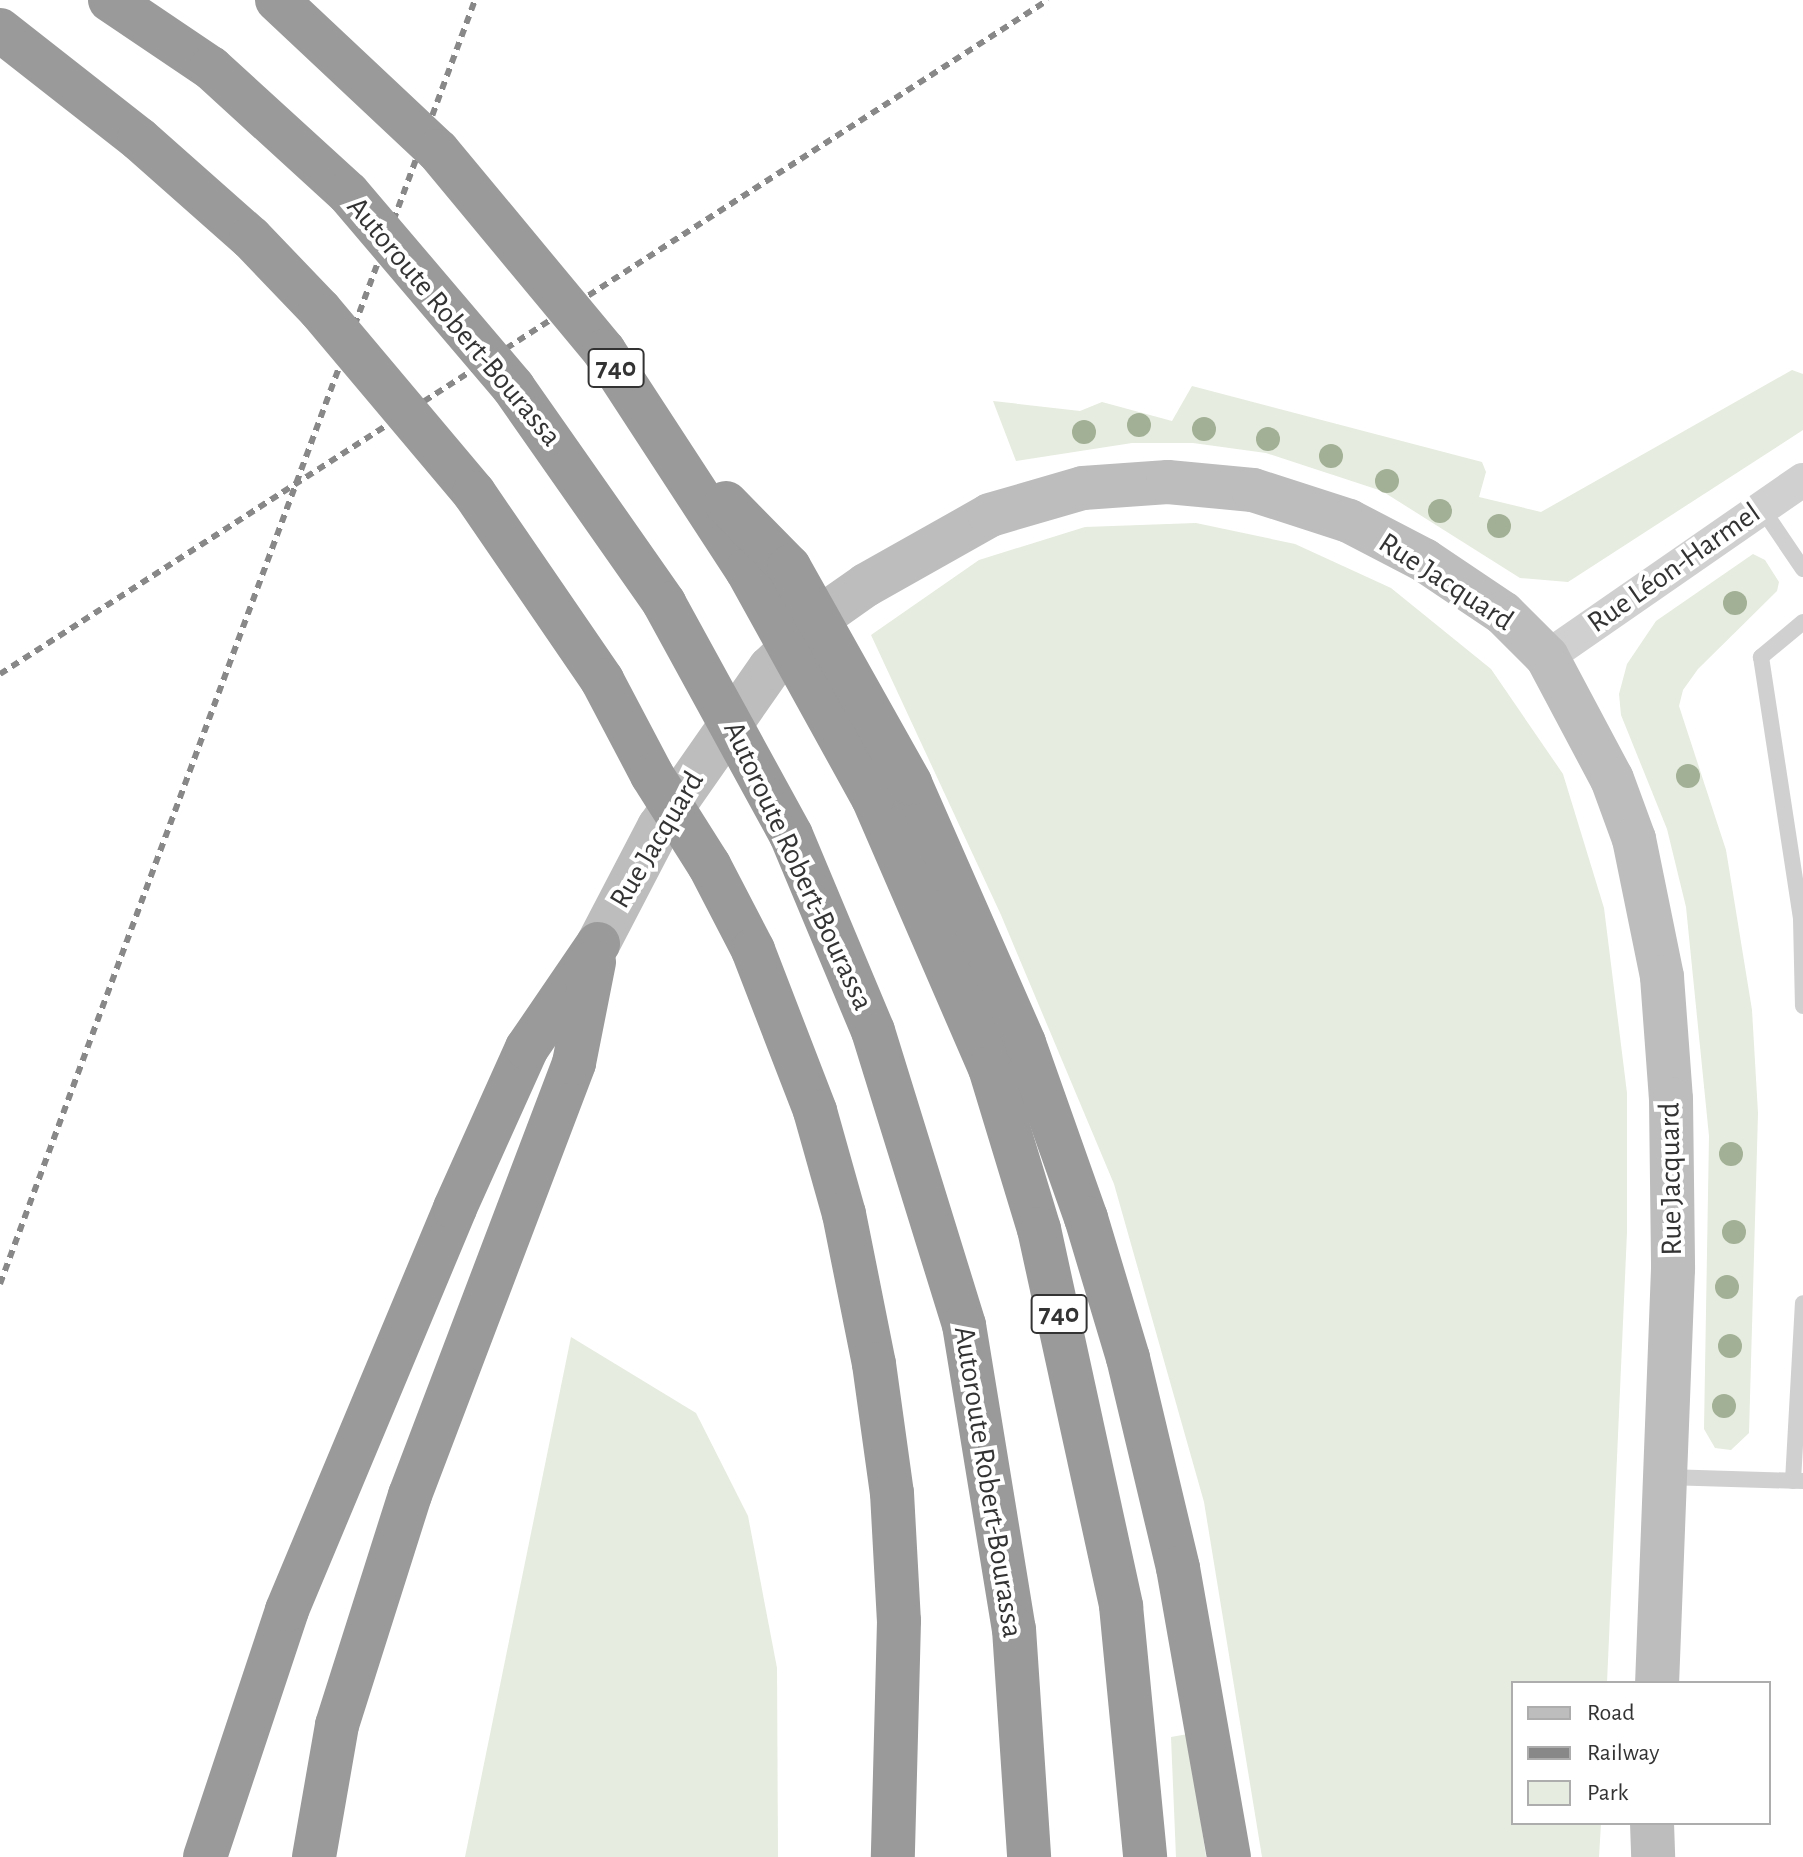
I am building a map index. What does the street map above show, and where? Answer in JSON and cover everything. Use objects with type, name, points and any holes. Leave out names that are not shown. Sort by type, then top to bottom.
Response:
[{"type":"highway","name":"Autoroute Robert-Bourassa","points":[[110,0],[211,68],[348,193],[513,387],[664,603],[791,835],[873,1031],[964,1325],[1014,1629],[1029,1806],[1029,1857]]},
{"type":"highway","name":"740","points":[[277,0],[438,151],[604,351],[892,790],[990,1068],[1039,1229],[1121,1606],[1145,1857]]},
{"type":"highway","points":[[0,30],[139,139],[251,238],[310,299],[474,493],[602,680],[652,775],[709,865],[753,950],[815,1111],[844,1214],[874,1364],[892,1493],[899,1621],[893,1857]]},
{"type":"highway","points":[[892,790],[1024,1043],[1091,1232],[1128,1358],[1178,1568],[1229,1857]]},
{"type":"highway","points":[[205,1857],[287,1610],[455,1208],[527,1048],[598,944]]},
{"type":"highway","points":[[314,1857],[337,1725],[410,1495],[574,1063],[598,944]]},
{"type":"highway","points":[[1014,1857],[1029,1806]]},
{"type":"main road","name":"Rue Jacquard","points":[[598,944],[659,827],[770,668],[829,611],[866,585],[990,515],[1083,488],[1168,482],[1253,490],[1349,521],[1424,560],[1503,613],[1547,657],[1612,779],[1634,839],[1662,977],[1671,1099],[1673,1269],[1657,1681]]},
{"type":"main road","points":[[1652,1825],[1653,1857]]},
{"type":"street","name":"Rue Léon-Harmel","points":[[1547,657],[1803,480]]},
{"type":"lane","points":[[1761,507],[1803,569]]},
{"type":"lane","points":[[1803,622],[1761,657],[1801,919],[1803,1006]]},
{"type":"lane","points":[[1665,1476],[1798,1481],[1803,1303]]},
{"type":"green space","points":[[1792,370],[1803,374],[1803,430],[1568,582],[1520,578],[1382,491],[1266,453],[1193,443],[1132,443],[1016,461],[993,401],[1080,411],[1102,402],[1172,421],[1192,386],[1482,462],[1486,472],[1479,497],[1541,512]]},
{"type":"green space","points":[[1196,523],[1295,544],[1391,588],[1491,669],[1563,774],[1604,908],[1627,1093],[1627,1232],[1607,1681],[1511,1681],[1511,1825],[1601,1825],[1599,1857],[1262,1857],[1204,1502],[1114,1184],[1001,915],[871,635],[979,560],[1085,527]]},
{"type":"green space","points":[[1753,554],[1765,560],[1779,582],[1777,591],[1698,669],[1683,690],[1679,706],[1726,850],[1752,1010],[1758,1113],[1749,1433],[1731,1450],[1715,1448],[1704,1429],[1709,1136],[1686,907],[1667,829],[1621,715],[1619,694],[1627,664],[1656,621]]},
{"type":"green space","points":[[571,1337],[696,1413],[748,1516],[777,1668],[778,1857],[465,1857]]},
{"type":"green space","points":[[1188,1734],[1206,1857],[1176,1857],[1171,1737]]},
{"type":"railway","points":[[0,1284],[475,0]]},
{"type":"railway","points":[[0,674],[1048,0]]}]
